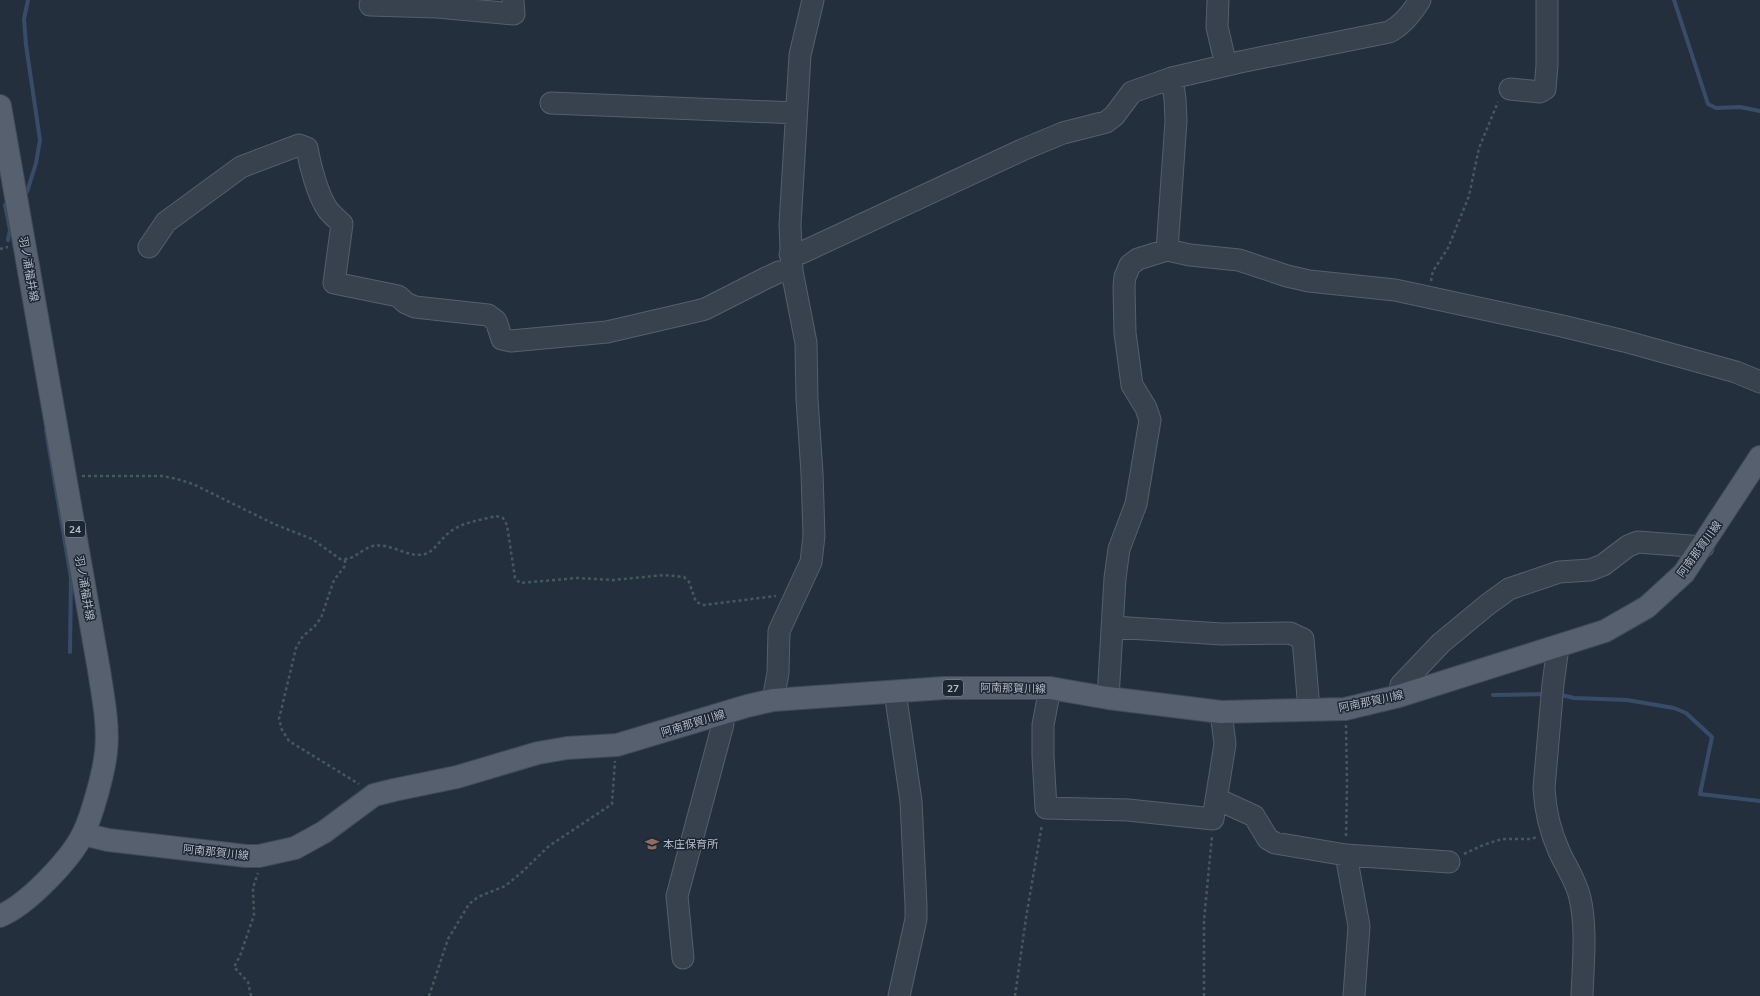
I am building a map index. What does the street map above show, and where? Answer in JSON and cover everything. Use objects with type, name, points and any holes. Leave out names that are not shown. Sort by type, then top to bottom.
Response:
[{"type":"main road","name":"羽ノ浦福井線","points":[[0,106],[66,476],[106,713],[106,752],[100,783],[83,834],[38,891],[0,916]]},
{"type":"main road","name":"阿南那賀川線","points":[[83,834],[108,840],[246,856],[259,856],[295,848],[324,832],[374,795],[457,777],[538,753],[567,748],[617,745],[773,700],[944,688],[1050,688],[1108,698],[1221,712],[1345,709],[1399,696],[1558,647],[1604,630],[1647,607],[1684,573],[1759,460]]},
{"type":"street","points":[[370,5],[437,7],[514,14],[513,0]]},
{"type":"street","points":[[773,700],[778,673],[779,631],[811,562],[814,536],[812,473],[807,399],[806,343],[791,262],[796,113],[800,55],[813,0]]},
{"type":"street","points":[[1218,0],[1217,27],[1226,65]]},
{"type":"street","points":[[149,247],[166,222],[241,167],[299,145],[307,148],[309,163],[324,203],[328,210],[342,224],[334,283],[398,296],[406,303],[415,307],[488,315],[496,321],[502,339],[511,341],[591,334],[636,326],[705,309],[779,272],[801,253],[1022,150],[1063,133],[1106,122],[1114,116],[1132,92],[1172,78],[1226,65],[1389,32],[1396,28],[1412,13],[1420,0]]},
{"type":"street","points":[[1510,89],[1540,92],[1545,89],[1547,64],[1547,0]]},
{"type":"street","points":[[1168,250],[1176,121],[1172,78]]},
{"type":"street","points":[[551,103],[796,113]]},
{"type":"street","points":[[1108,698],[1115,578],[1119,549],[1136,504],[1150,420],[1146,408],[1132,385],[1125,333],[1125,276],[1130,265],[1138,259],[1168,250],[1190,255],[1239,260],[1287,276],[1309,281],[1395,290],[1624,341],[1736,372],[1760,382]]},
{"type":"street","points":[[1399,696],[1401,685],[1441,643],[1508,589],[1559,572],[1590,570],[1603,565],[1628,546],[1638,542],[1703,546]]},
{"type":"street","points":[[1113,627],[1222,634],[1290,633],[1303,639],[1309,709]]},
{"type":"street","points":[[1558,647],[1552,684],[1544,805],[1558,850],[1574,877],[1580,899],[1583,940],[1582,996]]},
{"type":"street","points":[[1050,688],[1043,725],[1046,808],[1128,810],[1215,809],[1254,816],[1268,839],[1276,843],[1346,855],[1449,862]]},
{"type":"street","points":[[896,692],[910,801],[916,906],[916,919],[899,996]]},
{"type":"street","points":[[1215,809],[1225,744],[1221,712]]},
{"type":"street","points":[[683,958],[677,896],[723,724],[720,715]]},
{"type":"street","points":[[1346,855],[1359,926],[1354,996]]},
{"type":"path","points":[[1428,297],[1433,271],[1448,248],[1469,196],[1479,148],[1489,120],[1499,101],[1510,89]]},
{"type":"path","points":[[66,476],[162,476],[177,479],[193,484],[274,524],[312,539],[340,559],[345,560],[353,558],[371,546],[381,546],[415,555],[425,554],[457,527],[496,516],[503,518],[507,525],[515,578],[520,583],[577,578],[614,580],[664,575],[684,577],[690,582],[696,602],[704,606],[788,594],[795,596]]},
{"type":"path","points":[[345,560],[345,566],[334,580],[321,618],[314,627],[303,636],[296,648],[279,719],[282,730],[289,741],[353,780],[374,795]]},
{"type":"path","points":[[1345,709],[1347,783],[1346,855]]},
{"type":"path","points":[[428,996],[448,940],[469,904],[478,897],[505,886],[549,846],[612,804],[617,745]]},
{"type":"path","points":[[1015,996],[1026,918],[1046,808]]},
{"type":"path","points":[[1204,996],[1204,920],[1215,809]]},
{"type":"path","points":[[1449,862],[1483,845],[1502,839],[1532,839],[1552,831]]},
{"type":"path","points":[[251,996],[248,982],[234,967],[240,956],[254,915],[253,888],[258,874],[259,856]]},
{"type":"waterway","points":[[27,192],[36,163],[40,140],[26,45],[24,19],[28,0]]},
{"type":"waterway","points":[[1674,0],[1708,104],[1716,108],[1740,107],[1760,111]]},
{"type":"waterway","points":[[5,205],[10,230],[8,240]]},
{"type":"waterway","points":[[46,430],[71,578],[70,652]]},
{"type":"waterway","points":[[1493,695],[1547,694]]},
{"type":"waterway","points":[[1557,694],[1574,698],[1627,700],[1674,708],[1686,713],[1712,737],[1700,794],[1760,801]]},
{"type":"place","name":"本庄保育所","points":[[652,844]]}]
